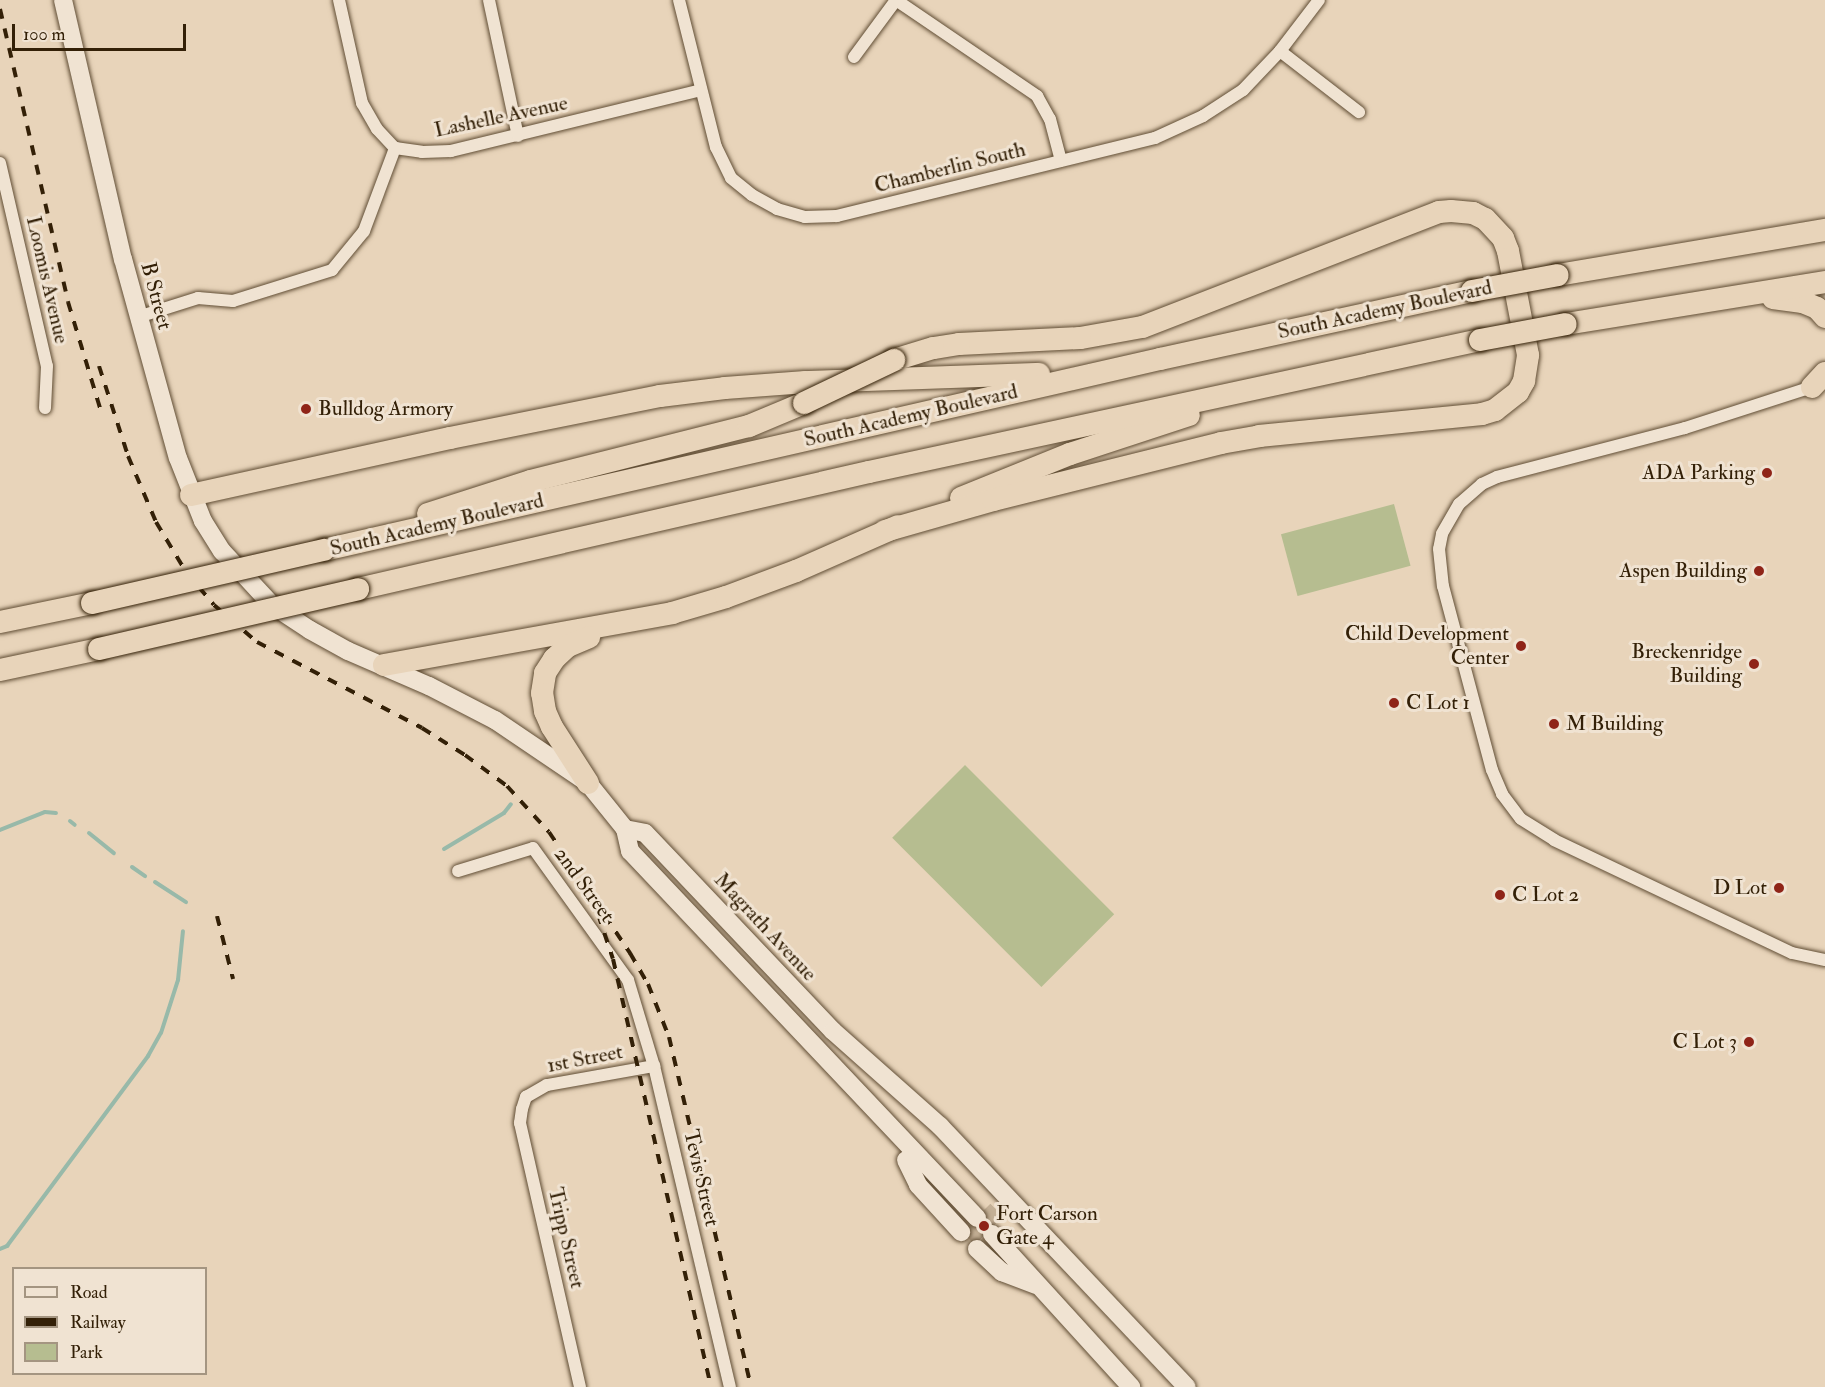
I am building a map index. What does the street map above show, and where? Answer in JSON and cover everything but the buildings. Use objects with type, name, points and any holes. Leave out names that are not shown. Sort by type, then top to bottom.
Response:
[{"type":"highway","points":[[324,550],[482,495],[749,426],[804,403],[894,360],[933,348],[959,344],[1080,339],[1142,327],[1439,212],[1451,210],[1473,213],[1485,219],[1503,238],[1508,251],[1528,355],[1524,381],[1518,392],[1495,410],[1482,414],[1259,436],[1221,443],[993,500],[885,531]]},
{"type":"highway","name":"South Academy Boulevard","points":[[1,621],[92,603],[1160,359],[1472,291],[1822,232]]},
{"type":"highway","points":[[0,670],[869,472],[1336,369],[1566,324],[1825,282]]},
{"type":"highway","points":[[1751,294],[1803,302],[1817,308],[1825,317]]},
{"type":"highway","points":[[191,495],[450,438],[660,396],[806,382],[1007,378],[1160,359]]},
{"type":"highway","points":[[384,665],[625,623],[726,597],[796,571],[1007,477],[1070,454],[1336,369]]},
{"type":"highway","points":[[588,783],[552,727],[545,711],[542,693],[545,673],[554,659],[568,646],[625,623]]},
{"type":"main road","name":"B Street","points":[[63,0],[138,318],[191,495],[203,521],[222,551],[251,584]]},
{"type":"main road","name":"Magrath Avenue","points":[[251,584],[272,605],[310,630],[348,651],[384,665],[495,720],[588,783],[625,829],[645,833],[833,1031],[940,1126],[1187,1387]]},
{"type":"main road","points":[[625,829],[630,851],[894,1131],[973,1221],[918,1185],[894,1131]]},
{"type":"main road","points":[[1039,1286],[1002,1272],[988,1238],[1028,1259],[1039,1286],[1131,1387]]},
{"type":"street","points":[[138,318],[198,298],[232,301],[332,270],[364,231],[395,148],[376,129],[362,103],[339,0]]},
{"type":"street","points":[[489,0],[518,135]]},
{"type":"street","name":"Chamberlin South","points":[[680,0],[716,147],[731,178],[752,195],[777,209],[805,217],[837,216],[1155,138],[1203,116],[1243,90],[1280,51],[1319,0]]},
{"type":"street","points":[[854,57],[896,0],[1037,96],[1050,119],[1061,161]]},
{"type":"street","points":[[1280,51],[1359,112]]},
{"type":"street","name":"Lashelle Avenue","points":[[395,148],[422,152],[451,151],[701,90]]},
{"type":"street","name":"Loomis Avenue","points":[[0,163],[47,366],[45,408]]},
{"type":"street","points":[[1821,381],[1685,429],[1497,477],[1482,484],[1459,504],[1442,534],[1439,558],[1443,586],[1494,778],[1502,794],[1521,819],[1554,840],[1791,953],[1825,960]]},
{"type":"street","name":"2nd Street","points":[[458,871],[533,848],[628,980]]},
{"type":"street","name":"Tevis Street","points":[[628,980],[654,1066],[730,1387]]},
{"type":"street","name":"1st Street","points":[[526,1097],[547,1085],[654,1066]]},
{"type":"street","name":"Tripp Street","points":[[526,1097],[520,1123],[580,1387]]},
{"type":"green space","points":[[1394,504],[1411,566],[1298,596],[1281,534]]},
{"type":"green space","points":[[965,765],[1114,914],[1041,987],[892,838]]},
{"type":"waterway","points":[[444,849],[504,813],[511,804]]},
{"type":"waterway","points":[[0,830],[45,812],[56,813]]},
{"type":"waterway","points":[[70,821],[75,825]]},
{"type":"waterway","points":[[89,833],[114,853]]},
{"type":"waterway","points":[[132,867],[145,876]]},
{"type":"waterway","points":[[155,882],[186,902]]},
{"type":"waterway","points":[[0,1249],[7,1246],[148,1056],[161,1033],[178,980],[183,931]]},
{"type":"tunnel","points":[[984,1210],[1000,1226]]},
{"type":"tunnel","points":[[969,1225],[984,1242]]},
{"type":"railway","points":[[0,9],[68,302],[100,408]]},
{"type":"railway","points":[[99,366],[128,456],[156,522],[186,572],[214,605],[257,642],[422,728],[465,755],[507,786],[549,832],[630,953],[648,984],[669,1037],[751,1387]]},
{"type":"railway","points":[[598,914],[613,959],[711,1387]]},
{"type":"railway","points":[[217,916],[233,979]]},
{"type":"place","name":"Bulldog Armory","points":[[306,409]]},
{"type":"place","name":"ADA Parking","points":[[1767,473]]},
{"type":"place","name":"Aspen Building","points":[[1759,571]]},
{"type":"place","name":"Child Development Center","points":[[1521,646]]},
{"type":"place","name":"Breckenridge Building","points":[[1754,664]]},
{"type":"place","name":"C Lot 1","points":[[1394,703]]},
{"type":"place","name":"M Building","points":[[1554,724]]},
{"type":"place","name":"D Lot","points":[[1779,888]]},
{"type":"place","name":"C Lot 2","points":[[1500,895]]},
{"type":"place","name":"C Lot 3","points":[[1749,1042]]},
{"type":"place","name":"Fort Carson Gate 4","points":[[984,1226]]}]
